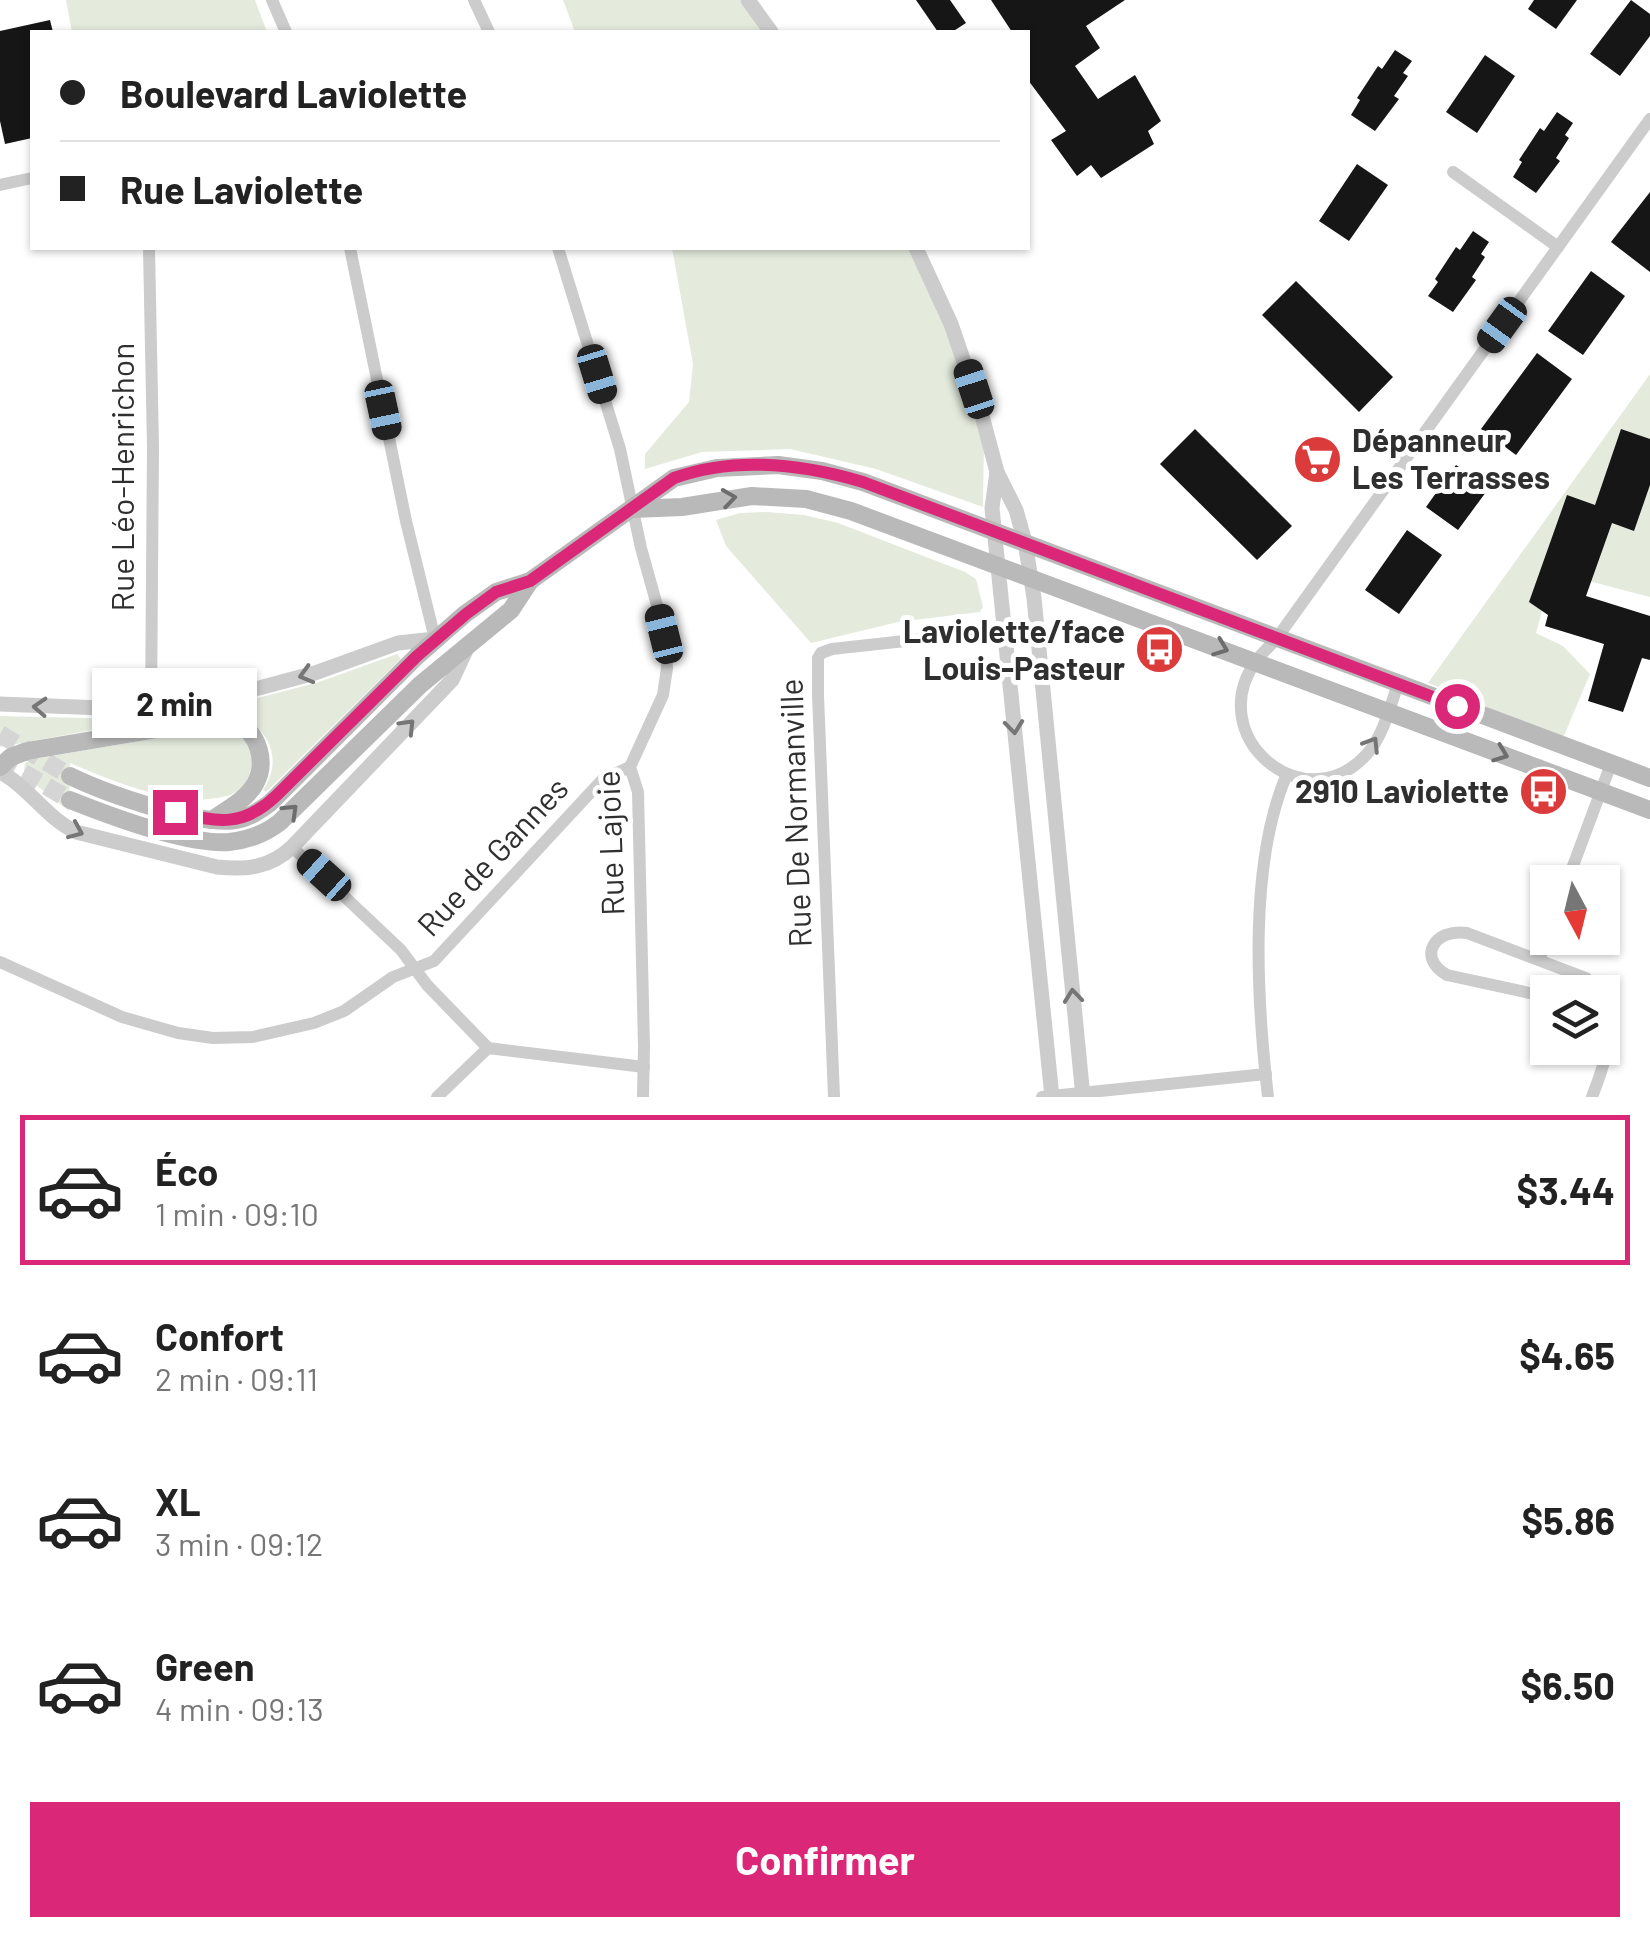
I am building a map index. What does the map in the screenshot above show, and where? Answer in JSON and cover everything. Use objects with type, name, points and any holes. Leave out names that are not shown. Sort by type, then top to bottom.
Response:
[{"type":"main road","points":[[70,776],[132,800],[212,820],[242,819],[270,803],[435,640],[496,592],[530,581],[678,476],[717,468],[778,465],[863,482],[1650,778]]},
{"type":"main road","points":[[632,509],[682,507],[752,496],[806,499],[868,516],[1650,810]]},
{"type":"main road","points":[[70,800],[201,840],[232,842],[259,835],[284,818],[420,685],[511,610],[530,581]]},
{"type":"main road","points":[[0,769],[15,755],[42,748],[205,721],[235,722],[253,737],[260,770],[248,793],[212,820]]},
{"type":"street","points":[[272,0],[285,30]]},
{"type":"street","points":[[474,0],[489,30]]},
{"type":"street","points":[[748,0],[770,30]]},
{"type":"street","points":[[1398,684],[1372,749],[1355,765],[1334,776],[1311,779],[1287,774],[1259,755],[1243,725],[1243,690],[1256,661],[1277,638],[1650,119]]},
{"type":"street","points":[[1453,172],[1558,247]]},
{"type":"street","points":[[0,185],[30,178]]},
{"type":"street","name":"Rue Léo-Henrichon","points":[[149,250],[150,706]]},
{"type":"street","points":[[0,704],[70,708],[150,706],[208,699],[325,670],[398,643],[435,640],[406,521],[350,250]]},
{"type":"street","name":"Rue Lajoie","points":[[559,250],[620,449],[640,548],[664,634],[666,668],[659,706],[630,767],[638,792],[643,1097]]},
{"type":"street","points":[[917,250],[952,324],[997,472],[1016,510],[1025,542],[1083,1095]]},
{"type":"street","points":[[997,472],[992,508],[1052,1097]]},
{"type":"street","name":"Rue De Normanville","points":[[834,1097],[818,658],[832,649],[1004,630]]},
{"type":"street","points":[[0,769],[66,828],[217,868],[267,864],[292,846],[452,680],[468,644]]},
{"type":"street","points":[[1573,865],[1611,764]]},
{"type":"street","name":"Rue de Gannes","points":[[0,962],[141,1024],[196,1036],[240,1038],[285,1032],[332,1016],[393,976],[436,960],[603,779],[630,767]]},
{"type":"street","points":[[1268,1096],[1260,994],[1262,908],[1268,847],[1287,774]]},
{"type":"street","points":[[292,846],[402,950],[427,984],[488,1048],[644,1067]]},
{"type":"street","points":[[1028,861],[1059,858]]},
{"type":"street","points":[[1530,993],[1447,974],[1435,966],[1432,951],[1438,938],[1459,932],[1578,975]]},
{"type":"street","points":[[1540,960],[1542,955]]},
{"type":"street","points":[[437,1097],[488,1048]]},
{"type":"street","points":[[1592,1097],[1602,1065]]},
{"type":"street","points":[[1042,1097],[1266,1074]]},
{"type":"shaded area","points":[[66,0],[255,0],[266,30],[72,30]]},
{"type":"shaded area","points":[[563,0],[744,0],[764,30],[574,30]]},
{"type":"shaded area","points":[[672,250],[909,250],[943,317],[984,436],[983,507],[876,469],[790,449],[702,452],[645,469],[645,454],[689,402],[693,364]]},
{"type":"shaded area","points":[[1650,374],[1650,597],[1558,573],[1536,633],[1563,646],[1590,674],[1563,738],[1428,683]]},
{"type":"shaded area","points":[[767,512],[838,523],[965,572],[976,579],[983,607],[980,612],[898,622],[811,643],[726,546],[716,520],[740,513]]},
{"type":"shaded area","points":[[397,654],[401,659],[266,792],[263,790],[273,761],[264,736],[244,718],[215,709],[319,682]]},
{"type":"shaded area","points":[[179,714],[0,747],[0,716],[126,719]]},
{"type":"shaded area","points":[[215,728],[241,736],[251,754],[247,780],[227,796],[188,799],[147,792],[70,763],[69,811],[24,771],[25,763],[34,759]]},
{"type":"building","points":[[916,0],[950,0],[966,23],[955,30],[937,30]]},
{"type":"building","points":[[991,0],[1125,0],[1086,26],[1100,48],[1075,66],[1098,99],[1135,75],[1161,121],[1148,131],[1154,144],[1101,178],[1091,165],[1077,176],[1051,140],[1066,131],[1030,83],[1030,30],[1011,30]]},
{"type":"building","points":[[1534,0],[1577,0],[1556,29],[1528,9]]},
{"type":"building","points":[[1631,0],[1650,14],[1650,36],[1620,76],[1590,54]]},
{"type":"building","points":[[50,20],[52,30],[30,30],[30,138],[5,144],[0,121],[0,31]]},
{"type":"building","points":[[1395,50],[1412,61],[1403,73],[1408,76],[1394,96],[1399,99],[1375,131],[1351,115],[1378,66],[1382,69]]},
{"type":"building","points":[[1485,55],[1515,76],[1477,133],[1446,112]]},
{"type":"building","points":[[1557,112],[1573,123],[1556,158],[1560,161],[1536,193],[1513,177],[1540,128],[1544,131]]},
{"type":"building","points":[[1357,164],[1388,185],[1349,241],[1319,221]]},
{"type":"building","points":[[1650,192],[1650,272],[1611,242]]},
{"type":"building","points":[[1473,231],[1489,242],[1472,277],[1476,280],[1453,312],[1428,296],[1456,247],[1460,250]]},
{"type":"building","points":[[1591,271],[1625,296],[1583,355],[1548,331]]},
{"type":"building","points":[[1296,281],[1393,377],[1359,412],[1262,315]]},
{"type":"building","points":[[1537,353],[1572,379],[1516,455],[1481,429]]},
{"type":"building","points":[[1195,429],[1292,526],[1257,560],[1160,464]]},
{"type":"building","points":[[1621,429],[1650,439],[1650,485],[1634,531],[1612,523],[1586,596],[1650,616],[1650,660],[1642,658],[1623,712],[1588,701],[1604,644],[1545,626],[1548,615],[1529,602],[1567,495],[1595,505]]},
{"type":"building","points":[[1456,465],[1489,488],[1458,530],[1426,507]]},
{"type":"building","points":[[1407,530],[1442,555],[1399,614],[1365,590]]},
{"type":"tunnel","points":[[0,734],[70,776]]},
{"type":"tunnel","points":[[0,759],[70,800]]},
{"type":"place","name":"Dépanneur Les Terrasses","points":[[1317,459]]},
{"type":"place","name":"Laviolette/face Louis-Pasteur","points":[[1160,650]]},
{"type":"place","name":"2910 Laviolette","points":[[1544,792]]},
{"type":"route","points":[[175,812],[225,821],[257,812],[417,656],[476,606],[496,592],[530,581],[674,478],[739,466],[778,465],[863,482],[1457,706]]}]
